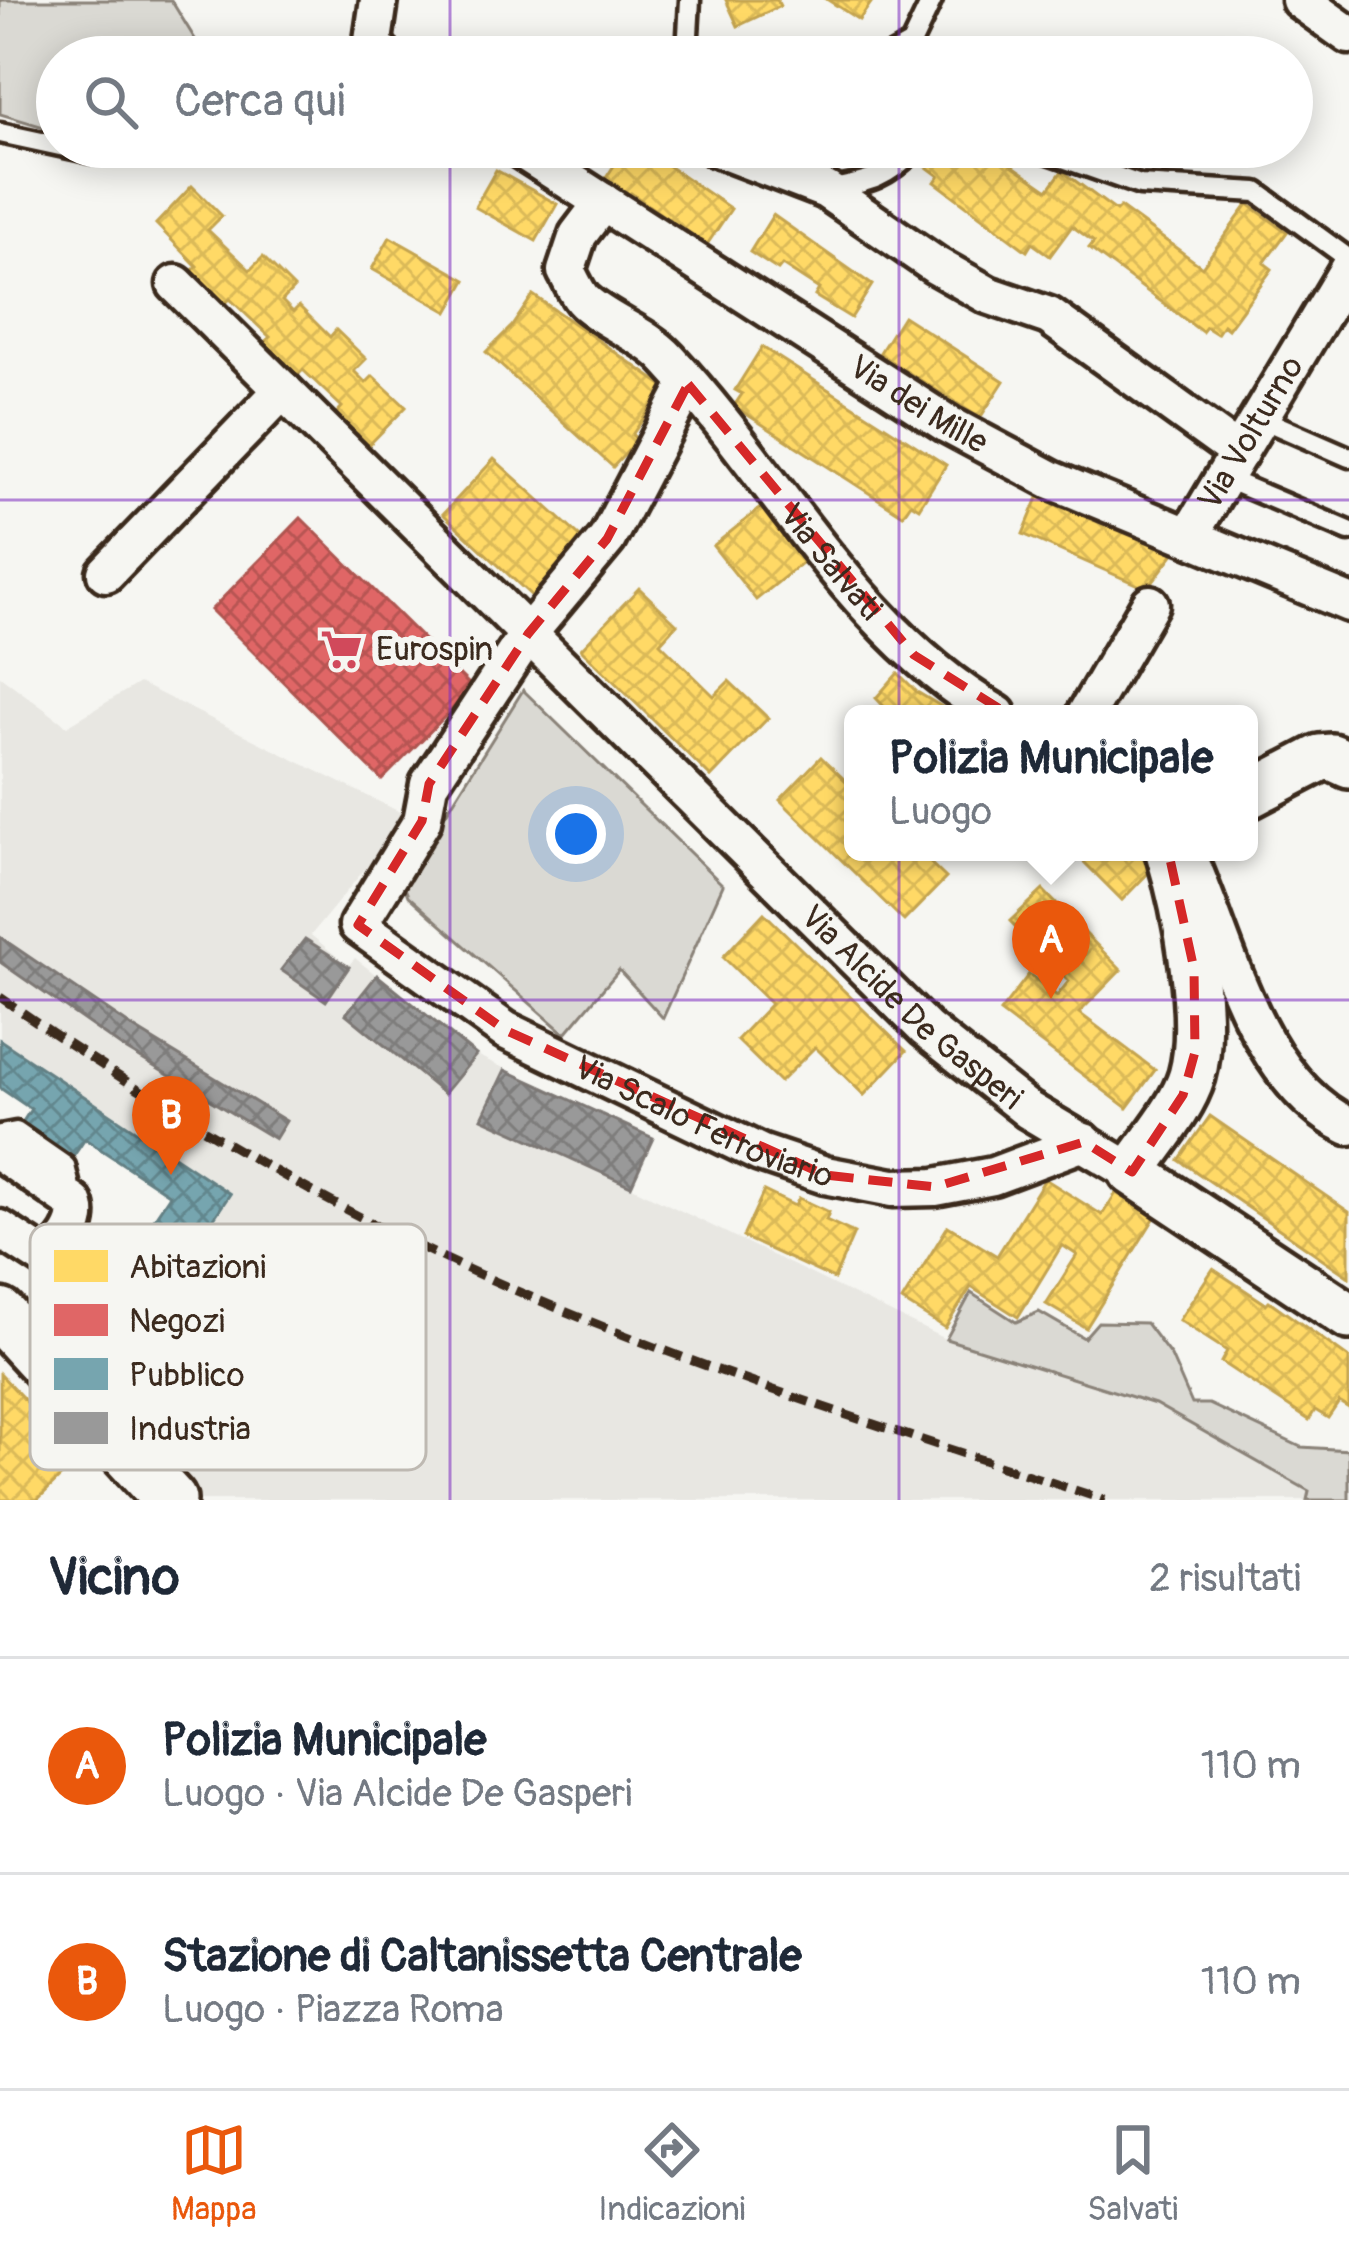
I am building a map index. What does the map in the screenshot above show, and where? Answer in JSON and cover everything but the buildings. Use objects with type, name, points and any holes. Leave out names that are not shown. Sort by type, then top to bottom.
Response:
[{"type":"main road","points":[[0,1315],[30,1348]]},
{"type":"main road","points":[[142,1470],[170,1500]]},
{"type":"street","points":[[374,36],[379,0]]},
{"type":"street","points":[[1300,0],[1349,35]]},
{"type":"street","name":"Via dei Mille","points":[[575,168],[603,202],[949,425],[1052,480],[1349,603]]},
{"type":"street","points":[[769,168],[826,190],[970,285],[1049,316],[1231,466]]},
{"type":"street","name":"Via Salvati","points":[[603,202],[578,235],[566,271],[583,301],[666,356],[840,572],[914,655],[981,705]]},
{"type":"street","name":"Via Volturno","points":[[1189,536],[1349,268]]},
{"type":"street","name":"Via Alcide De Gasperi","points":[[176,284],[926,1029],[1028,1110],[1132,1172],[1349,1316]]},
{"type":"street","points":[[528,634],[607,538],[688,384]]},
{"type":"street","points":[[106,573],[283,391]]},
{"type":"street","points":[[1091,705],[1150,604]]},
{"type":"street","name":"Via Scalo Ferroviario","points":[[528,634],[429,784],[422,820],[358,925],[505,1030],[760,1153],[825,1175],[893,1188],[934,1187],[992,1176],[1084,1142]]},
{"type":"street","points":[[1258,790],[1320,758],[1332,757],[1349,765]]},
{"type":"street","points":[[1132,1172],[1192,1076],[1194,969],[1183,898],[1171,861]]},
{"type":"street","points":[[1190,861],[1250,1011],[1274,1057],[1300,1088],[1349,1126]]},
{"type":"street","points":[[11,1160],[74,1203],[76,1224]]},
{"type":"street","points":[[0,1229],[30,1252]]},
{"type":"lane","points":[[687,36],[690,0]]},
{"type":"lane","points":[[915,36],[932,0]]},
{"type":"lane","points":[[0,134],[36,141]]},
{"type":"lane","points":[[826,190],[874,182],[897,168]]},
{"type":"lane","points":[[1092,168],[1140,185],[1257,192],[1349,259]]},
{"type":"lane","points":[[1260,418],[1349,457]]},
{"type":"lane","points":[[1231,466],[1349,531]]},
{"type":"lane","points":[[0,1135],[16,1132],[65,1166],[74,1203]]},
{"type":"highlighted area","points":[[688,384],[914,655],[1113,780],[1177,834],[1168,850],[1194,969],[1195,1052],[1183,1095],[1132,1172],[1084,1142],[935,1187],[825,1175],[505,1030],[358,925],[422,821],[429,784],[528,634],[607,539]]},
{"type":"shaded area","points":[[0,0],[171,0],[193,36],[36,36],[36,125],[0,114]]},
{"type":"shaded area","points":[[0,676],[67,726],[139,683],[408,816],[311,935],[348,966],[355,958],[476,1055],[653,1138],[632,1187],[945,1339],[1155,1404],[1309,1491],[1307,1500],[200,1500],[172,1470],[426,1470],[426,1224],[150,1224],[169,1195],[86,1139],[73,1157],[22,1123],[31,1109],[0,1088]]},
{"type":"shaded area","points":[[523,690],[723,885],[663,1018],[619,970],[565,1034],[408,896],[404,885],[408,874]]},
{"type":"shaded area","points":[[971,1293],[1016,1322],[1039,1312],[1084,1338],[1098,1322],[1146,1323],[1171,1356],[1192,1404],[1209,1404],[1301,1447],[1349,1450],[1349,1500],[1307,1500],[1309,1491],[1155,1404],[946,1339]]},
{"type":"railway","points":[[0,997],[145,1093],[374,1224]]},
{"type":"railway","points":[[426,1249],[658,1348],[1105,1500]]},
{"type":"place","name":"Eurospin","points":[[342,649]]},
{"type":"place","name":"Polizia Municipale","points":[[1051,999]]},
{"type":"place","name":"Stazione di Caltanissetta Centrale","points":[[171,1175]]}]
